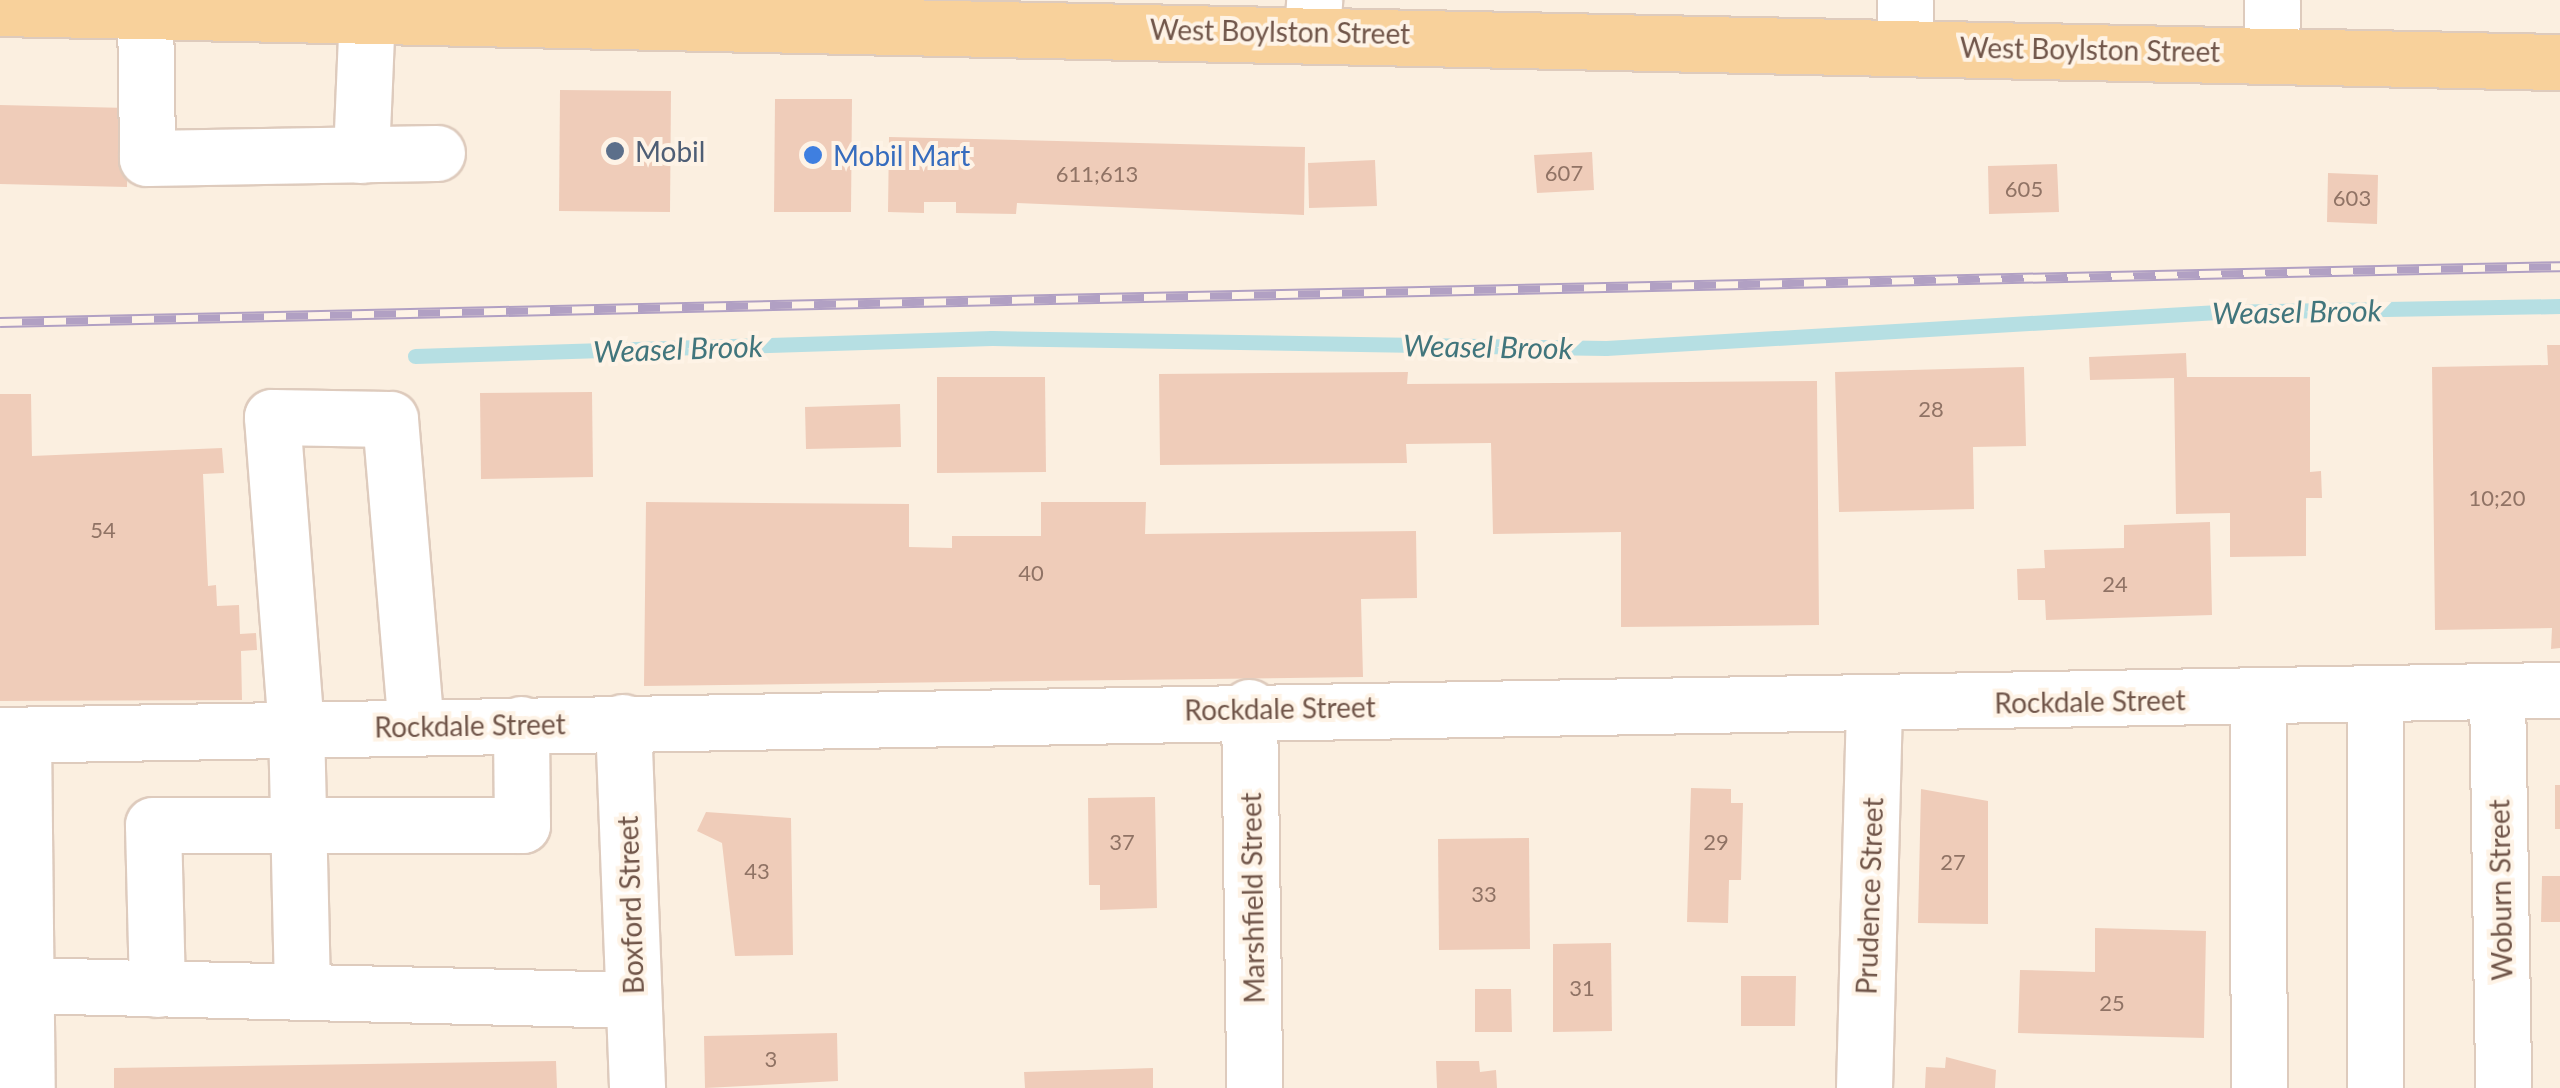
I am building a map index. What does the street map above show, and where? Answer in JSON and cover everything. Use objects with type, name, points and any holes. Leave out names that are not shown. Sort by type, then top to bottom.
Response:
[{"type":"main road","name":"West Boylston Street","points":[[0,8],[595,8],[1905,23],[2271,54],[2560,62]]},
{"type":"street","points":[[2271,54],[2272,0]]},
{"type":"street","points":[[144,8],[147,158],[437,153]]},
{"type":"street","points":[[361,155],[366,11]]},
{"type":"street","points":[[302,989],[296,730],[272,417],[390,419],[416,726]]},
{"type":"street","name":"Rockdale Street","points":[[11,735],[1249,707],[1874,704],[2560,690]]},
{"type":"street","name":"Woburn Street","points":[[2497,691],[2503,1088]]},
{"type":"street","points":[[2375,694],[2375,1088]]},
{"type":"street","points":[[2258,697],[2259,1088]]},
{"type":"street","name":"Prudence Street","points":[[1864,1088],[1874,704]]},
{"type":"street","name":"Marshfield Street","points":[[1249,707],[1254,1088]]},
{"type":"street","name":"Boxford Street","points":[[622,722],[637,1088]]},
{"type":"street","points":[[157,989],[153,825],[522,825],[520,724]]},
{"type":"street","points":[[11,735],[17,1002],[26,1088]]},
{"type":"street","points":[[17,1002],[157,989],[302,989],[634,1000]]},
{"type":"building","name":"Mobil","points":[[560,90],[671,91],[670,212],[559,211]]},
{"type":"building","name":"Mobil Mart","points":[[775,99],[852,99],[851,212],[774,212]]},
{"type":"building","points":[[0,105],[128,108],[127,187],[0,184]]},
{"type":"building","points":[[889,137],[1305,147],[1304,215],[1017,203],[1016,214],[956,213],[956,202],[924,202],[924,213],[888,212]]},
{"type":"building","points":[[1592,152],[1594,190],[1537,193],[1534,155]]},
{"type":"building","points":[[1375,160],[1377,206],[1309,208],[1308,163]]},
{"type":"building","points":[[2057,164],[2059,212],[1989,214],[1988,166]]},
{"type":"building","points":[[2328,173],[2378,175],[2377,224],[2327,222]]},
{"type":"building","points":[[2547,345],[2560,345],[2560,648],[2551,649],[2552,628],[2435,630],[2432,367],[2548,365]]},
{"type":"building","points":[[2186,353],[2187,377],[2310,377],[2310,472],[2321,471],[2322,498],[2306,498],[2306,556],[2230,557],[2230,513],[2176,514],[2174,378],[2090,380],[2089,357]]},
{"type":"building","points":[[2024,367],[2026,446],[1973,447],[1974,509],[1839,512],[1835,372]]},
{"type":"building","points":[[1408,372],[1407,384],[1817,381],[1819,625],[1621,627],[1621,532],[1493,534],[1491,443],[1406,444],[1407,463],[1160,465],[1159,374]]},
{"type":"building","points":[[937,377],[1045,377],[1046,472],[937,473]]},
{"type":"building","points":[[592,392],[593,477],[481,479],[480,393]]},
{"type":"building","points":[[0,394],[31,394],[32,456],[222,448],[224,473],[203,474],[208,586],[216,585],[217,606],[239,605],[240,634],[256,633],[257,650],[241,651],[242,700],[0,701]]},
{"type":"building","points":[[900,404],[901,447],[806,449],[805,407]]},
{"type":"building","points":[[646,502],[909,504],[909,547],[952,548],[952,536],[1041,536],[1041,502],[1146,502],[1145,534],[1416,531],[1417,598],[1361,599],[1363,677],[644,686]]},
{"type":"building","points":[[2210,522],[2212,615],[2046,620],[2045,600],[2018,600],[2017,569],[2045,568],[2044,550],[2124,548],[2124,525]]},
{"type":"building","points":[[2555,785],[2560,785],[2560,829],[2555,829]]},
{"type":"building","points":[[1691,788],[1731,789],[1731,803],[1743,803],[1741,880],[1729,880],[1728,923],[1687,922]]},
{"type":"building","points":[[1921,789],[1988,801],[1988,924],[1918,923]]},
{"type":"building","points":[[1155,797],[1157,908],[1100,910],[1100,885],[1089,885],[1088,798]]},
{"type":"building","points":[[706,812],[791,818],[793,955],[735,956],[722,843],[697,831]]},
{"type":"building","points":[[1529,838],[1530,949],[1439,950],[1438,839]]},
{"type":"building","points":[[2542,876],[2560,876],[2560,922],[2541,922]]},
{"type":"building","points":[[2095,928],[2206,931],[2204,1038],[2018,1033],[2020,970],[2095,972]]},
{"type":"building","points":[[1611,943],[1612,1031],[1553,1032],[1553,944]]},
{"type":"building","points":[[1741,976],[1796,976],[1795,1026],[1741,1026]]},
{"type":"building","points":[[1475,989],[1511,989],[1512,1032],[1475,1032]]},
{"type":"building","points":[[837,1033],[838,1081],[705,1088],[704,1036]]},
{"type":"building","points":[[1946,1057],[1996,1070],[1995,1088],[1925,1088],[1926,1067],[1945,1068]]},
{"type":"building","points":[[556,1061],[557,1088],[114,1088],[114,1068]]},
{"type":"building","points":[[1436,1061],[1479,1061],[1480,1072],[1496,1070],[1497,1088],[1437,1088]]},
{"type":"building","points":[[1153,1068],[1153,1088],[1025,1088],[1024,1072]]},
{"type":"waterway","name":"Weasel Brook","points":[[415,356],[992,338],[1606,348],[2218,312],[2560,306]]},
{"type":"railway","points":[[0,322],[2560,266]]},
{"type":"place","name":"Mobil","points":[[615,151]]},
{"type":"place","name":"Mobil Mart","points":[[813,155]]}]
